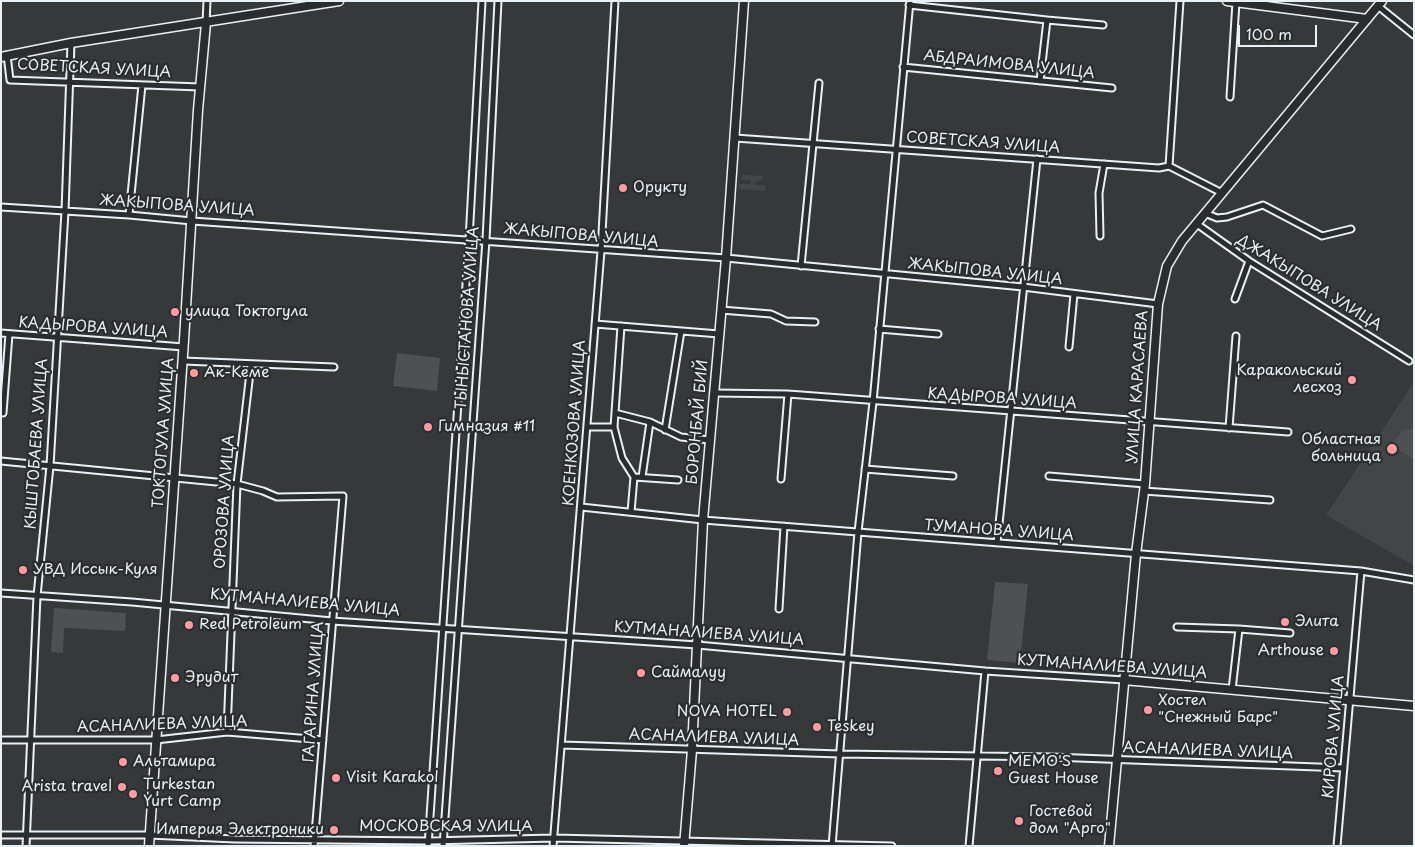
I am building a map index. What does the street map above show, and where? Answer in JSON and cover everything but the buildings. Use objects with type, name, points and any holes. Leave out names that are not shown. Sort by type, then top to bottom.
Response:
[{"type":"main road","points":[[4,56],[71,43],[339,1]]},
{"type":"main road","name":"БОРОНБАЙ БИЙ","points":[[684,843],[692,750],[703,520],[726,258],[744,1]]},
{"type":"main road","points":[[1228,1],[1367,19]]},
{"type":"main road","name":"УЛИЦА КАРАСАЕВА","points":[[1109,846],[1136,554],[1145,488],[1158,304],[1167,266],[1182,241],[1380,3]]},
{"type":"main road","name":"ТОКТОГУЛА УЛИЦА","points":[[149,846],[200,87],[206,23]]},
{"type":"main road","name":"КУТМАНАЛИЕВА УЛИЦА","points":[[1124,680],[1414,706]]},
{"type":"street","points":[[206,23],[207,1]]},
{"type":"street","name":"ТЫНЫСТАНОВА УЛИЦА","points":[[428,843],[441,629],[469,240],[482,1]]},
{"type":"street","name":"ТЫНЫСТАНОВА УЛИЦА","points":[[443,843],[486,240],[498,1]]},
{"type":"street","name":"КОЕНКОЗОВА УЛИЦА","points":[[553,846],[569,638],[582,507],[601,251],[615,1]]},
{"type":"street","points":[[1169,166],[1180,1]]},
{"type":"street","points":[[1230,97],[1236,2]]},
{"type":"street","points":[[832,845],[849,659],[858,532],[873,402],[909,3],[1103,25]]},
{"type":"street","points":[[1380,3],[1414,35]]},
{"type":"street","points":[[1040,81],[1047,20]]},
{"type":"street","name":"КЫШТОБАЕВА УЛИЦА","points":[[26,846],[37,596],[50,466],[65,211],[71,43]]},
{"type":"street","name":"СОВЕТСКАЯ УЛИЦА","points":[[4,56],[10,80],[200,87]]},
{"type":"street","name":"АБДРАИМОВА УЛИЦА","points":[[904,67],[1112,88]]},
{"type":"street","points":[[800,266],[819,83]]},
{"type":"street","points":[[129,215],[142,85]]},
{"type":"street","name":"СОВЕТСКАЯ УЛИЦА","points":[[735,138],[1159,168],[1169,166],[1222,193]]},
{"type":"street","points":[[997,543],[1036,159]]},
{"type":"street","points":[[1100,236],[1100,193],[1104,164]]},
{"type":"street","points":[[1205,213],[1217,218],[1227,217],[1263,205],[1322,236],[1351,228]]},
{"type":"street","name":"ЖАКЫПОВА УЛИЦА","points":[[1,208],[129,215],[192,221],[486,240],[601,251],[726,258],[884,275],[1024,287],[1158,304]]},
{"type":"street","name":"ДЖАКЫПОВА УЛИЦА","points":[[1197,224],[1249,261],[1409,361]]},
{"type":"street","points":[[1235,299],[1249,261]]},
{"type":"street","points":[[1069,347],[1074,294]]},
{"type":"street","points":[[721,310],[771,314],[786,321],[815,322]]},
{"type":"street","points":[[595,324],[719,334]]},
{"type":"street","points":[[621,326],[614,427],[622,458],[634,477],[631,512]]},
{"type":"street","points":[[880,329],[938,334]]},
{"type":"street","points":[[665,430],[681,330]]},
{"type":"street","name":"КАДЫРОВА УЛИЦА","points":[[1,333],[184,347]]},
{"type":"street","points":[[4,413],[9,334]]},
{"type":"street","points":[[1229,428],[1236,336]]},
{"type":"street","points":[[183,361],[334,367]]},
{"type":"street","name":"ОРОЗОВА УЛИЦА","points":[[227,732],[230,610],[237,484],[251,364]]},
{"type":"street","name":"КАДЫРОВА УЛИЦА","points":[[714,392],[788,394],[1011,413],[1150,421],[1288,432]]},
{"type":"street","points":[[781,479],[788,394]]},
{"type":"street","points":[[615,413],[650,422],[681,437],[710,440]]},
{"type":"street","points":[[642,477],[650,422]]},
{"type":"street","points":[[588,427],[614,427]]},
{"type":"street","name":"ГАГАРИНА УЛИЦА","points":[[1,462],[237,484],[277,497],[343,496],[315,843]]},
{"type":"street","points":[[865,469],[952,476]]},
{"type":"street","points":[[1049,476],[1145,488],[1270,500]]},
{"type":"street","points":[[634,477],[678,480]]},
{"type":"street","name":"ТУМАНОВА УЛИЦА","points":[[582,507],[703,520],[1361,571],[1414,580]]},
{"type":"street","points":[[780,609],[784,526]]},
{"type":"street","name":"КИРОВА УЛИЦА","points":[[1337,846],[1361,571]]},
{"type":"street","name":"КУТМАНАЛИЕВА УЛИЦА","points":[[1,593],[165,604],[332,621],[698,645],[985,671],[1124,680]]},
{"type":"street","points":[[1177,627],[1290,633]]},
{"type":"street","points":[[1232,690],[1239,629]]},
{"type":"street","points":[[969,846],[985,671]]},
{"type":"street","name":"АСАНАЛИЕВА УЛИЦА","points":[[1,740],[156,740],[227,732],[323,740]]},
{"type":"street","name":"АСАНАЛИЕВА УЛИЦА","points":[[562,745],[1344,768]]},
{"type":"street","name":"МОСКОВСКАЯ УЛИЦА","points":[[1,835],[150,835],[315,843],[443,843],[554,838],[684,843],[892,846]]},
{"type":"shaded area","points":[[742,175],[763,176],[762,180],[756,181],[755,185],[766,186],[765,191],[739,189],[739,184],[751,184],[751,180],[742,180]]},
{"type":"shaded area","points":[[397,353],[440,358],[437,391],[393,386]]},
{"type":"shaded area","name":"Областная больница","points":[[1414,382],[1414,566],[1326,515]]},
{"type":"shaded area","points":[[1414,428],[1414,459],[1391,445],[1403,430]]},
{"type":"shaded area","points":[[995,582],[1028,584],[1020,663],[987,660]]},
{"type":"shaded area","points":[[54,608],[126,613],[125,631],[64,628],[63,653],[51,652]]},
{"type":"place","name":"Орукту","points":[[623,188]]},
{"type":"place","name":"улица Токтогула","points":[[175,312]]},
{"type":"place","name":"Ак-Кеме","points":[[194,373]]},
{"type":"place","name":"Каракольский лесхоз","points":[[1352,380]]},
{"type":"place","name":"Гимназия #11","points":[[428,427]]},
{"type":"place","name":"Областная больница","points":[[1392,449]]},
{"type":"place","name":"УВД Иссык-Куля","points":[[23,570]]},
{"type":"place","name":"Элита","points":[[1285,622]]},
{"type":"place","name":"Red Petroleum","points":[[189,625]]},
{"type":"place","name":"Arthouse","points":[[1334,651]]},
{"type":"place","name":"Саймалуу","points":[[641,673]]},
{"type":"place","name":"Эрудит","points":[[175,678]]},
{"type":"place","name":"Хостел \"Снежный Барс\"","points":[[1148,710]]},
{"type":"place","name":"NOVA HOTEL","points":[[787,712]]},
{"type":"place","name":"Teskey","points":[[817,727]]},
{"type":"place","name":"Альтамира","points":[[123,762]]},
{"type":"place","name":"MEMO'S Guest House","points":[[998,771]]},
{"type":"place","name":"Visit Karakol","points":[[336,778]]},
{"type":"place","name":"Arista travel","points":[[122,787]]},
{"type":"place","name":"Turkestan Yurt Camp","points":[[133,794]]},
{"type":"place","name":"Гостевой дом \"Арго\"","points":[[1019,821]]},
{"type":"place","name":"Империя Электроники","points":[[334,830]]}]
